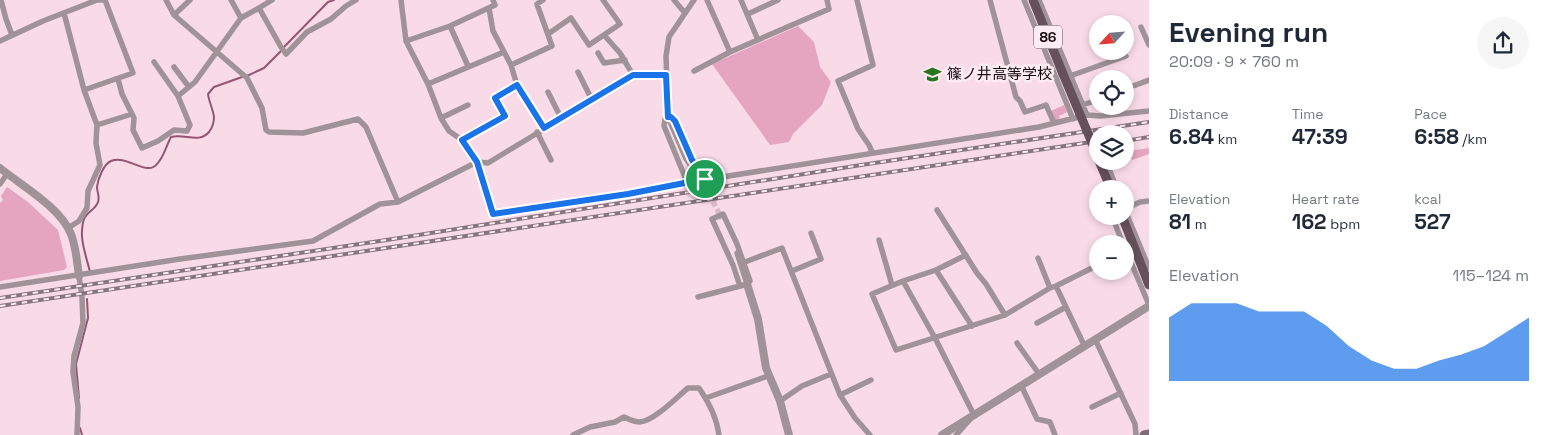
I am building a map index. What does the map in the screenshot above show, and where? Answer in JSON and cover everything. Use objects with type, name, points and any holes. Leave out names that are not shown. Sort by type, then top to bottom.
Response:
[{"type":"main road","name":"86","points":[[1033,0],[1067,75],[1089,133]]},
{"type":"main road","points":[[1128,225],[1149,285]]},
{"type":"main road","points":[[1144,435],[1149,434]]},
{"type":"street","points":[[2,0],[12,35]]},
{"type":"street","points":[[0,41],[97,0],[105,0],[133,73],[84,90]]},
{"type":"street","points":[[166,0],[174,15],[245,76],[262,108],[266,130],[269,132],[303,133],[358,119],[366,128],[398,202]]},
{"type":"street","points":[[174,15],[190,0]]},
{"type":"street","points":[[230,0],[241,18]]},
{"type":"street","points":[[178,96],[195,82],[241,18],[272,0]]},
{"type":"street","points":[[259,8],[286,54],[307,32],[356,0]]},
{"type":"street","points":[[401,0],[406,41],[428,84],[441,118],[449,131],[462,140],[477,162],[493,214],[628,194],[704,179],[872,152],[1039,127],[1086,115],[1100,116],[1149,111]]},
{"type":"street","points":[[406,41],[450,26],[489,8],[495,5],[493,0]]},
{"type":"street","points":[[511,65],[552,46],[535,2],[543,0]]},
{"type":"street","points":[[548,34],[571,18],[589,45],[620,24],[603,0]]},
{"type":"street","points":[[674,0],[685,13]]},
{"type":"street","points":[[694,0],[669,37],[666,56],[668,117],[686,159],[709,194]]},
{"type":"street","points":[[707,0],[730,52]]},
{"type":"street","points":[[741,0],[758,40]]},
{"type":"street","points":[[748,14],[776,0]]},
{"type":"street","points":[[694,71],[730,52],[829,9],[827,0]]},
{"type":"street","points":[[857,0],[873,65],[838,81],[858,129],[872,152]]},
{"type":"street","points":[[990,0],[1016,97],[1025,112],[1046,105],[1054,124]]},
{"type":"street","points":[[1024,0],[1073,118]]},
{"type":"street","points":[[1039,0],[1067,75],[1086,115]]},
{"type":"street","points":[[489,8],[494,31],[511,65],[517,85],[544,128]]},
{"type":"street","points":[[64,13],[84,90],[96,125],[96,143],[100,165],[88,191],[87,208],[79,221],[68,228]]},
{"type":"street","points":[[450,26],[468,66]]},
{"type":"street","points":[[1141,27],[1149,45]]},
{"type":"street","points":[[604,35],[625,60],[633,75]]},
{"type":"street","points":[[428,84],[504,52]]},
{"type":"street","points":[[598,53],[604,63],[625,60]]},
{"type":"street","points":[[1067,75],[1114,60]]},
{"type":"street","points":[[118,79],[122,94],[134,118],[133,130],[142,148],[158,141],[174,130],[187,131],[190,125],[178,96],[154,62]]},
{"type":"street","points":[[174,67],[190,87]]},
{"type":"street","points":[[578,72],[592,100]]},
{"type":"street","points":[[0,288],[180,259],[312,241],[380,204],[398,202],[477,162],[488,163],[633,75],[666,75]]},
{"type":"street","points":[[1134,86],[1149,80]]},
{"type":"street","points":[[462,140],[505,116],[495,98],[517,85]]},
{"type":"street","points":[[548,92],[561,118]]},
{"type":"street","points":[[1082,105],[1089,103]]},
{"type":"street","points":[[441,118],[468,105]]},
{"type":"street","points":[[96,125],[132,114]]},
{"type":"street","points":[[668,117],[675,121],[692,160],[704,179]]},
{"type":"street","points":[[668,117],[665,120],[664,126],[687,182]]},
{"type":"street","points":[[537,132],[551,160]]},
{"type":"street","points":[[0,168],[62,219],[68,228],[72,241],[82,297],[83,323],[74,356],[73,372],[78,407],[77,435]]},
{"type":"street","points":[[0,184],[8,174]]},
{"type":"street","points":[[1134,206],[1140,202],[1149,201]]},
{"type":"street","points":[[937,210],[1005,315]]},
{"type":"street","points":[[698,297],[744,285],[750,281],[745,262],[722,214],[712,219],[744,285],[756,314],[768,376],[780,401],[789,435]]},
{"type":"street","points":[[722,219],[736,252],[744,285]]},
{"type":"street","points":[[1129,225],[1149,268]]},
{"type":"street","points":[[792,271],[821,259],[811,233]]},
{"type":"street","points":[[879,240],[892,284]]},
{"type":"street","points":[[745,262],[782,248],[840,395],[855,418],[870,435]]},
{"type":"street","points":[[966,255],[936,270],[892,284],[872,294],[896,350],[1005,315],[1053,287],[1089,269]]},
{"type":"street","points":[[1038,258],[1066,307],[1084,345]]},
{"type":"street","points":[[936,270],[972,326]]},
{"type":"street","points":[[942,435],[1149,305],[1134,270]]},
{"type":"street","points":[[903,281],[935,338],[974,415]]},
{"type":"street","points":[[1037,323],[1066,307]]},
{"type":"street","points":[[1096,339],[1135,424],[1136,435]]},
{"type":"street","points":[[1017,343],[1039,374]]},
{"type":"street","points":[[780,401],[802,386],[831,374]]},
{"type":"street","points":[[706,398],[768,376]]},
{"type":"street","points":[[840,395],[871,380]]},
{"type":"street","points":[[1022,385],[1037,419],[1050,422],[1055,435]]},
{"type":"street","points":[[573,435],[590,427],[615,422],[624,418],[633,422],[642,422],[653,416],[688,388],[699,388],[706,398],[716,419],[719,435]]},
{"type":"street","points":[[1092,407],[1121,393]]},
{"type":"street","points":[[956,435],[974,415]]},
{"type":"shaded area","points":[[798,26],[814,42],[820,67],[831,82],[822,105],[793,134],[789,142],[770,145],[712,64]]},
{"type":"shaded area","points":[[1064,105],[1067,112],[1059,116],[1060,120],[1054,120],[1051,111]]},
{"type":"shaded area","points":[[1149,148],[1149,154],[1134,159],[1134,150]]},
{"type":"shaded area","points":[[7,187],[28,202],[58,230],[67,267],[64,270],[0,281],[0,203],[3,200],[1,196]]},
{"type":"waterway","points":[[284,47],[328,2],[334,0]]},
{"type":"waterway","points":[[247,76],[264,68],[281,51]]},
{"type":"waterway","points":[[90,272],[83,246],[82,225],[85,217],[98,202],[98,183],[106,165],[111,161],[123,160],[142,167],[153,167],[161,158],[171,137],[196,138],[205,135],[211,129],[214,119],[208,94],[214,87],[242,77]]},
{"type":"waterway","points":[[79,398],[76,364],[88,318],[87,299]]},
{"type":"waterway","points":[[80,428],[82,435]]},
{"type":"tunnel","points":[[709,194],[722,219]]},
{"type":"railway","points":[[0,298],[1149,122]]},
{"type":"railway","points":[[1134,140],[1149,137]]},
{"type":"railway","points":[[0,306],[1089,142]]},
{"type":"place","name":"篠ノ井高等学校","points":[[933,74]]},
{"type":"route","points":[[633,75],[666,75],[668,117],[675,121],[687,151],[705,179],[628,194],[493,214],[477,162],[462,140],[505,116],[495,98],[517,85],[544,128],[633,75]]}]
